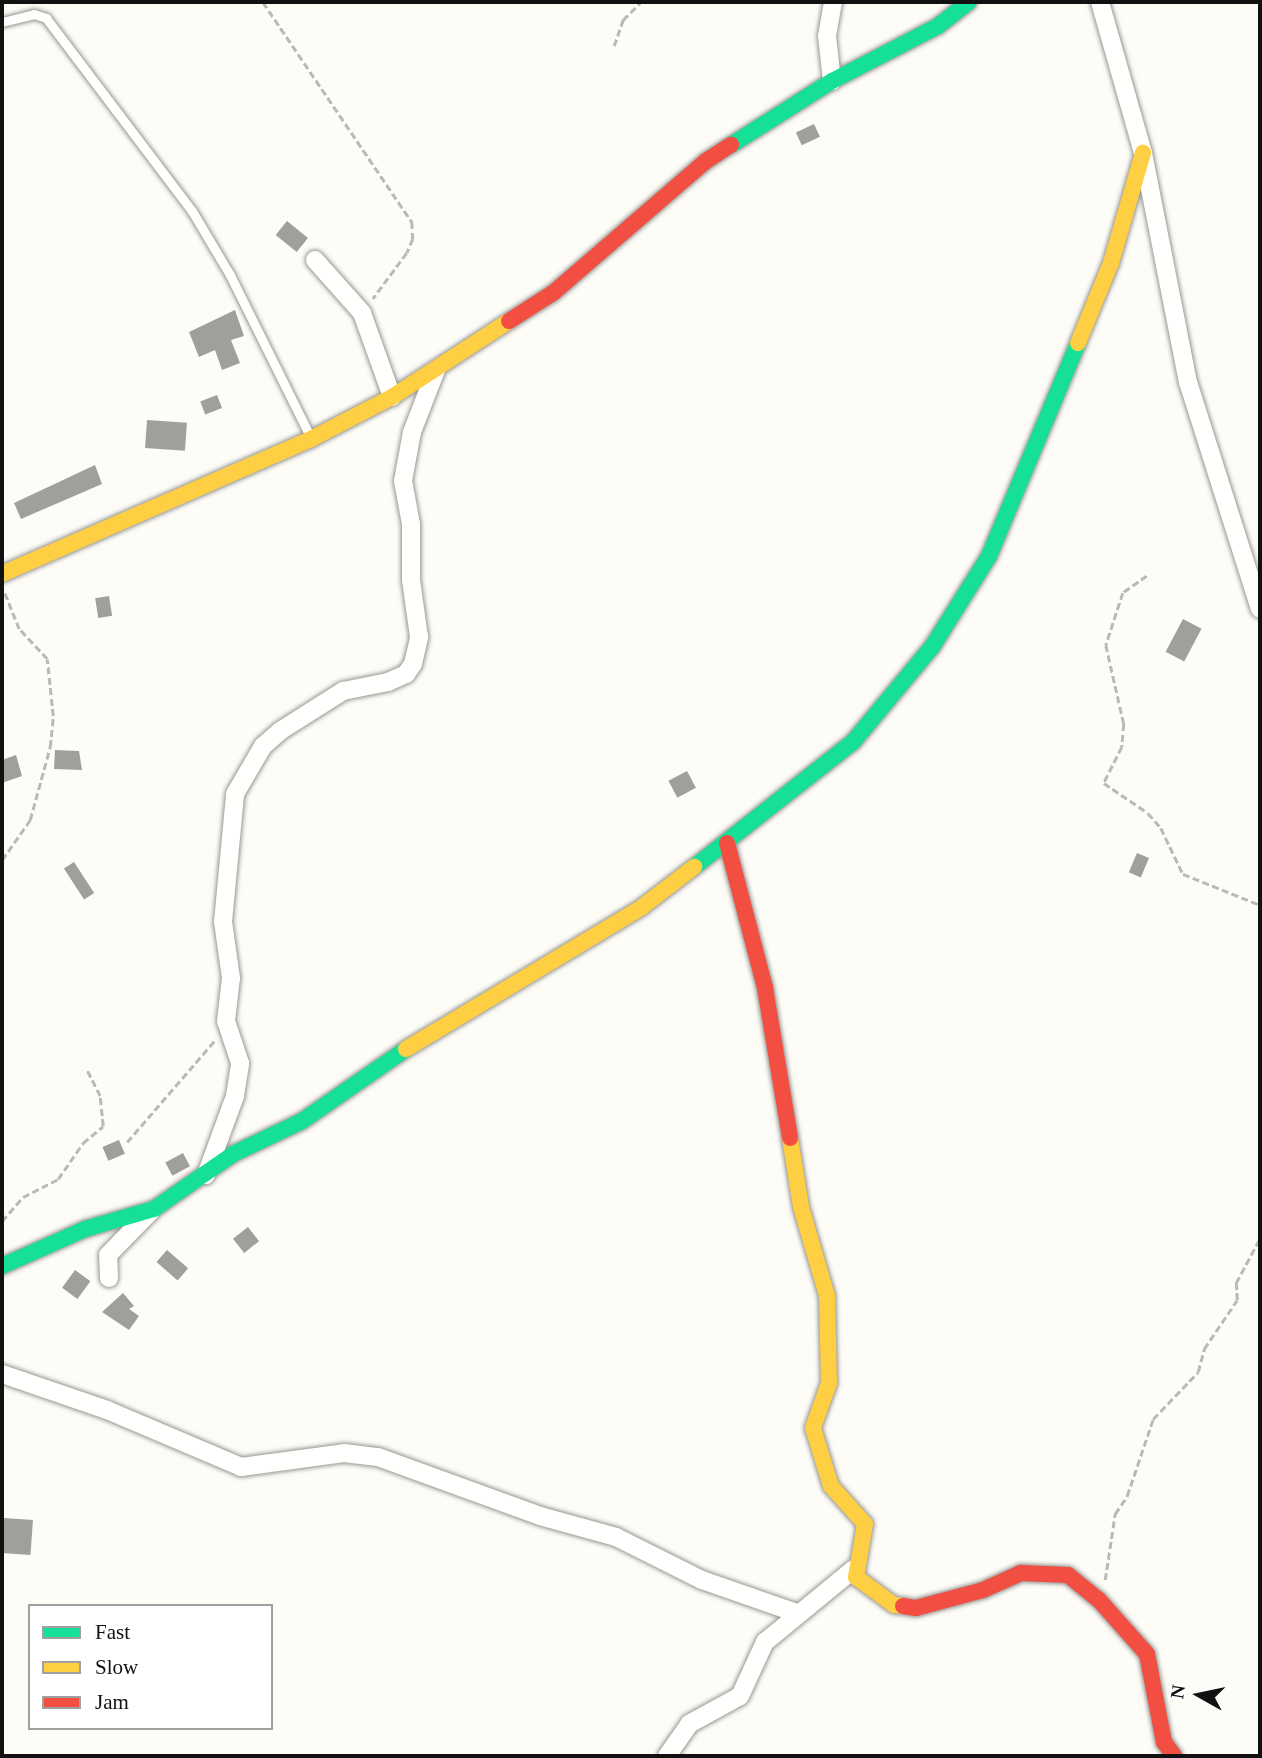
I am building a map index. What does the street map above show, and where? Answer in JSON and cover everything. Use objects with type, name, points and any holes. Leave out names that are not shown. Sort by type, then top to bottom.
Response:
[{"type":"street","points":[[832,81],[827,36],[833,2]]},
{"type":"street","points":[[2,574],[311,439],[393,397],[554,293],[706,161],[832,81],[938,26],[969,2]]},
{"type":"street","points":[[1100,2],[1143,153],[1188,382],[1260,609]]},
{"type":"street","points":[[109,1278],[108,1255],[154,1209],[251,1144],[302,1121],[397,1054],[619,922],[727,843],[853,742],[932,647],[989,556],[1056,403],[1111,263],[1143,153]]},
{"type":"street","points":[[315,260],[362,313],[393,397]]},
{"type":"street","points":[[205,1176],[235,1096],[240,1063],[226,1021],[231,978],[223,922],[228,833],[243,777],[263,746],[280,731],[343,691],[406,674],[418,650],[411,524],[403,481],[412,432],[436,370]]},
{"type":"street","points":[[727,843],[765,988],[800,1207],[828,1303],[829,1383],[813,1428],[831,1486],[865,1524],[854,1569],[859,1581],[905,1608],[958,1598],[1037,1571],[1068,1575],[1099,1600],[1147,1654],[1164,1742],[1174,1756]]},
{"type":"street","points":[[2,1266],[85,1228],[154,1209]]},
{"type":"street","points":[[2,1374],[107,1409],[241,1467],[344,1453],[378,1457],[540,1516],[616,1537],[702,1580],[797,1613]]},
{"type":"street","points":[[667,1756],[689,1724],[740,1696],[758,1650],[797,1613],[854,1569]]},
{"type":"lane","points":[[2,22],[34,14],[46,18],[192,211],[230,275],[311,439]]},
{"type":"path","points":[[263,2],[412,222],[414,239],[407,253],[362,313]]},
{"type":"path","points":[[614,46],[623,20],[641,2]]},
{"type":"path","points":[[1147,576],[1124,593],[1106,645],[1124,724],[1122,747],[1104,783],[1148,813],[1161,828],[1183,874],[1260,905]]},
{"type":"path","points":[[2,588],[16,625],[48,662],[53,716],[50,747],[30,820],[2,860]]},
{"type":"path","points":[[127,1142],[207,1051],[226,1021]]},
{"type":"path","points":[[2,1221],[23,1197],[58,1178],[83,1143],[103,1126],[100,1096],[87,1070]]},
{"type":"path","points":[[1099,1600],[1115,1514],[1126,1496],[1153,1419],[1198,1372],[1204,1349],[1237,1300],[1236,1283],[1260,1238]]},
{"type":"building","points":[[814,124],[820,137],[802,145],[796,132]]},
{"type":"building","points":[[287,221],[308,238],[297,252],[276,235]]},
{"type":"building","points":[[235,310],[244,336],[231,340],[240,363],[222,370],[215,350],[199,357],[189,332]]},
{"type":"building","points":[[217,395],[222,408],[205,415],[200,401]]},
{"type":"building","points":[[147,420],[187,423],[185,451],[145,448]]},
{"type":"building","points":[[95,465],[102,484],[21,519],[14,503]]},
{"type":"building","points":[[109,596],[112,616],[98,618],[95,598]]},
{"type":"building","points":[[1183,619],[1202,629],[1184,662],[1166,652]]},
{"type":"building","points":[[55,750],[79,751],[82,770],[54,769]]},
{"type":"building","points":[[16,755],[22,776],[2,783],[2,760]]},
{"type":"building","points":[[687,771],[696,788],[677,798],[668,781]]},
{"type":"building","points":[[1137,853],[1149,858],[1141,877],[1129,872]]},
{"type":"building","points":[[74,862],[94,893],[84,900],[64,869]]},
{"type":"building","points":[[119,1140],[125,1154],[108,1161],[102,1147]]},
{"type":"building","points":[[183,1153],[190,1166],[172,1176],[165,1162]]},
{"type":"building","points":[[248,1227],[259,1241],[244,1253],[233,1239]]},
{"type":"building","points":[[167,1250],[188,1268],[178,1280],[157,1262]]},
{"type":"building","points":[[75,1270],[90,1281],[77,1299],[62,1288]]},
{"type":"building","points":[[123,1293],[134,1306],[129,1309],[139,1316],[129,1330],[102,1312]]},
{"type":"building","points":[[4,1518],[33,1520],[30,1555],[2,1553]]},
{"type":"traffic: fast","points":[[731,145],[832,81],[938,26],[969,2]]},
{"type":"traffic: fast","points":[[694,867],[853,742],[932,647],[989,556],[1078,343]]},
{"type":"traffic: fast","points":[[2,1266],[85,1229],[154,1209],[233,1154],[302,1121],[406,1049]]},
{"type":"traffic: slow","points":[[1078,343],[1111,263],[1143,153]]},
{"type":"traffic: slow","points":[[2,574],[311,439],[392,397],[509,321]]},
{"type":"traffic: slow","points":[[406,1049],[642,907],[694,867]]},
{"type":"traffic: slow","points":[[790,1138],[801,1207],[827,1296],[829,1383],[813,1428],[831,1486],[865,1524],[856,1577],[894,1605],[903,1606]]},
{"type":"traffic: jam","points":[[509,321],[553,293],[706,161],[731,145]]},
{"type":"traffic: jam","points":[[727,843],[765,988],[790,1138]]},
{"type":"traffic: jam","points":[[903,1606],[916,1608],[983,1590],[1021,1573],[1068,1575],[1099,1600],[1147,1654],[1164,1742],[1174,1756]]}]
